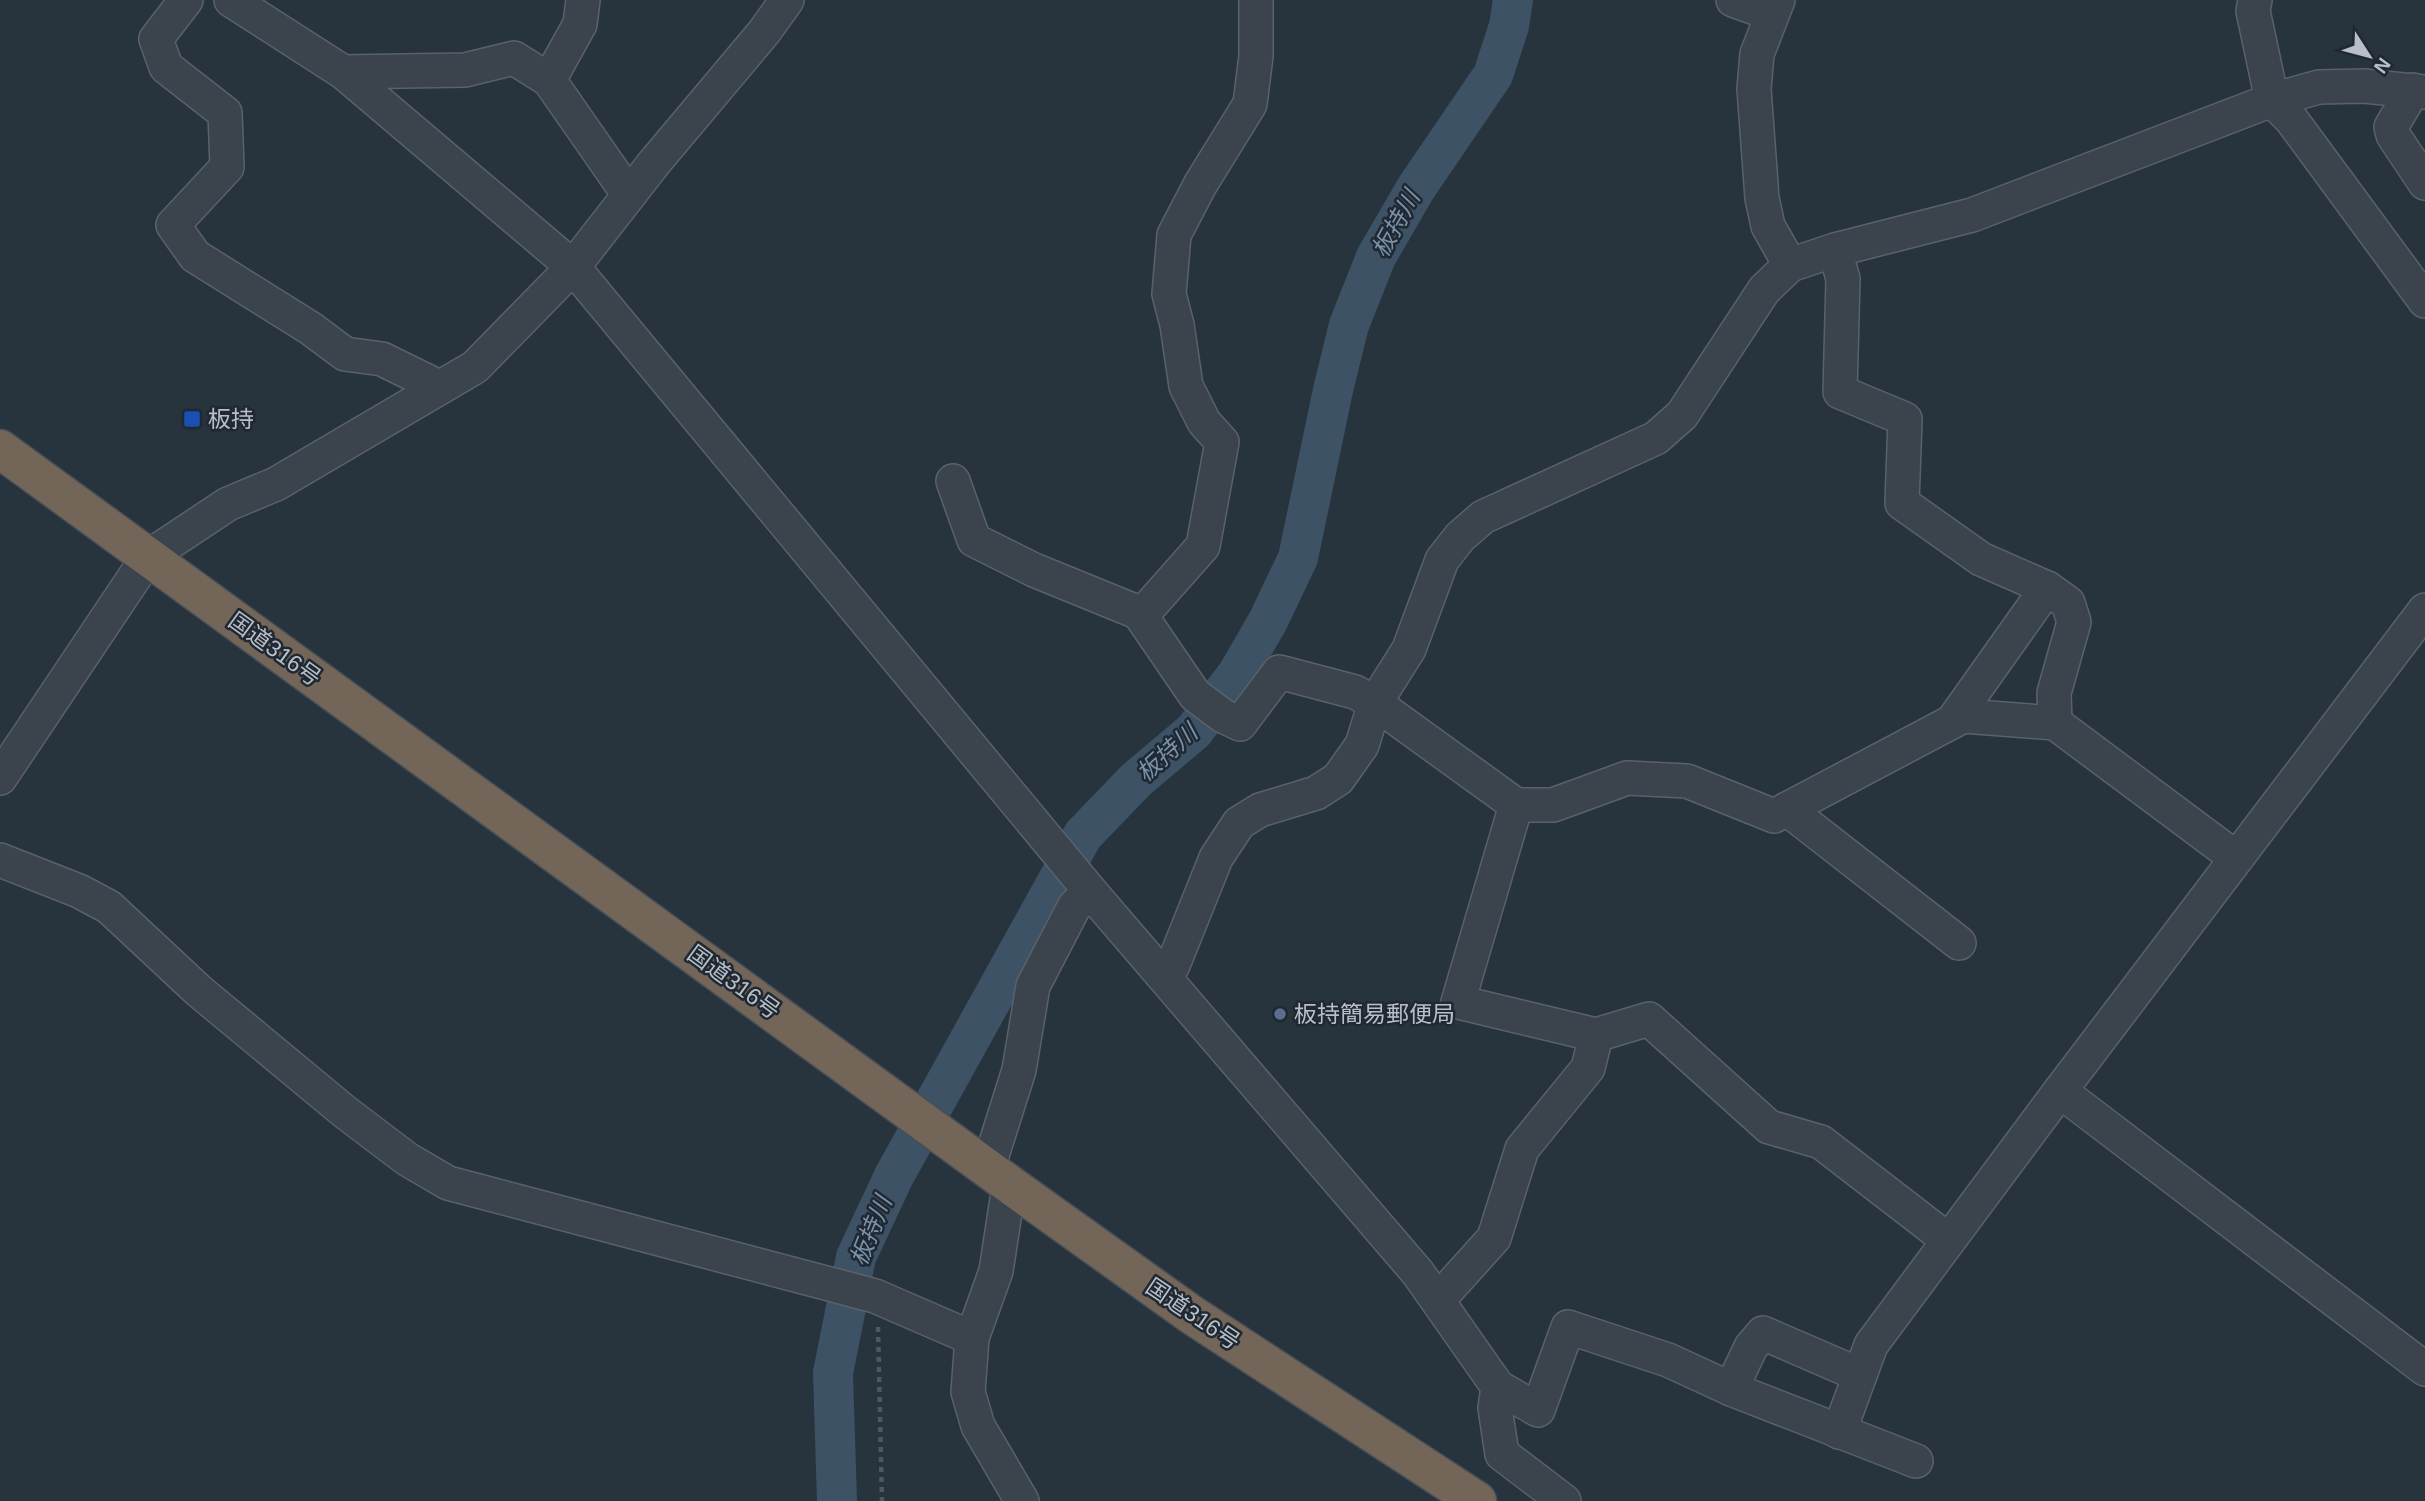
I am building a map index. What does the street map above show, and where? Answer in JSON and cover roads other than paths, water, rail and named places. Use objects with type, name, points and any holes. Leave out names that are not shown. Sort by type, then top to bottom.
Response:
[{"type":"highway","name":"国道316号","points":[[0,449],[1192,1315],[1476,1501]]},
{"type":"street","points":[[186,0],[156,39],[166,66],[225,113],[227,167],[173,225],[195,256],[310,328],[345,354],[382,359],[439,387]]},
{"type":"street","points":[[231,0],[343,72],[573,267],[1084,883],[1438,1299],[1498,1387],[1538,1410],[1568,1327],[1668,1360],[1731,1389],[1916,1461]]},
{"type":"street","points":[[549,80],[580,24],[583,0]]},
{"type":"street","points":[[0,778],[148,557],[229,504],[276,484],[475,367],[573,267],[787,0]]},
{"type":"street","points":[[1256,0],[1256,56],[1250,104],[1200,185],[1174,235],[1169,294],[1177,325],[1186,386],[1204,422],[1222,442],[1203,546],[1140,616],[1195,695],[1223,716],[1240,724],[1279,672],[1355,692],[1375,703],[1516,805],[1553,804],[1627,778],[1687,781],[1774,816],[1963,716],[2054,723],[2235,858]]},
{"type":"street","points":[[1732,0],[1775,7],[1757,54],[1754,89],[1762,198],[1768,226],[1790,265]]},
{"type":"street","points":[[2255,0],[2253,11],[2272,100],[2291,119],[2425,301]]},
{"type":"street","points":[[343,72],[465,69],[514,58],[549,80],[629,195]]},
{"type":"street","points":[[1164,976],[1173,965],[1216,858],[1239,823],[1260,810],[1316,793],[1338,779],[1362,745],[1375,703],[1409,649],[1442,560],[1460,537],[1483,517],[1656,438],[1682,415],[1764,290],[1790,265],[1835,250],[1972,215],[2272,100],[2319,87],[2364,86],[2419,91]]},
{"type":"street","points":[[2419,91],[2391,127],[2393,135],[2425,183]]},
{"type":"street","points":[[1835,250],[1843,279],[1840,392],[1905,418],[1902,503],[1980,559],[2046,588],[2068,603],[2074,622],[2054,693],[2054,723]]},
{"type":"street","points":[[953,481],[974,540],[1034,570],[1142,614]]},
{"type":"street","points":[[1952,722],[2046,588]]},
{"type":"street","points":[[1839,1432],[1871,1345],[2235,858],[2425,610]]},
{"type":"street","points":[[1516,805],[1458,1002],[1596,1035],[1649,1019],[1769,1127],[1821,1142],[1948,1240]]},
{"type":"street","points":[[1787,809],[1958,943]]},
{"type":"street","points":[[0,860],[79,891],[109,907],[199,991],[345,1112],[407,1158],[448,1183],[880,1298],[972,1338]]},
{"type":"street","points":[[1022,1501],[978,1426],[968,1392],[972,1338],[996,1271],[1007,1199],[989,1169],[1019,1070],[1033,986],[1084,883]]},
{"type":"street","points":[[1438,1299],[1494,1238],[1522,1149],[1588,1068],[1596,1035]]},
{"type":"street","points":[[2060,1091],[2425,1369]]},
{"type":"street","points":[[1731,1389],[1752,1347],[1763,1333],[1860,1375]]},
{"type":"street","points":[[1498,1387],[1495,1408],[1502,1454],[1564,1501]]},
{"type":"waterway","name":"板持川","points":[[837,1501],[833,1373],[856,1257],[894,1176],[1083,835],[1136,780],[1194,731],[1238,673],[1268,621],[1298,558],[1349,325],[1376,257],[1416,188],[1493,75],[1509,26],[1513,0]]},
{"type":"place","name":"板持","points":[[192,419]]},
{"type":"place","name":"板持簡易郵便局","points":[[1280,1014]]}]
